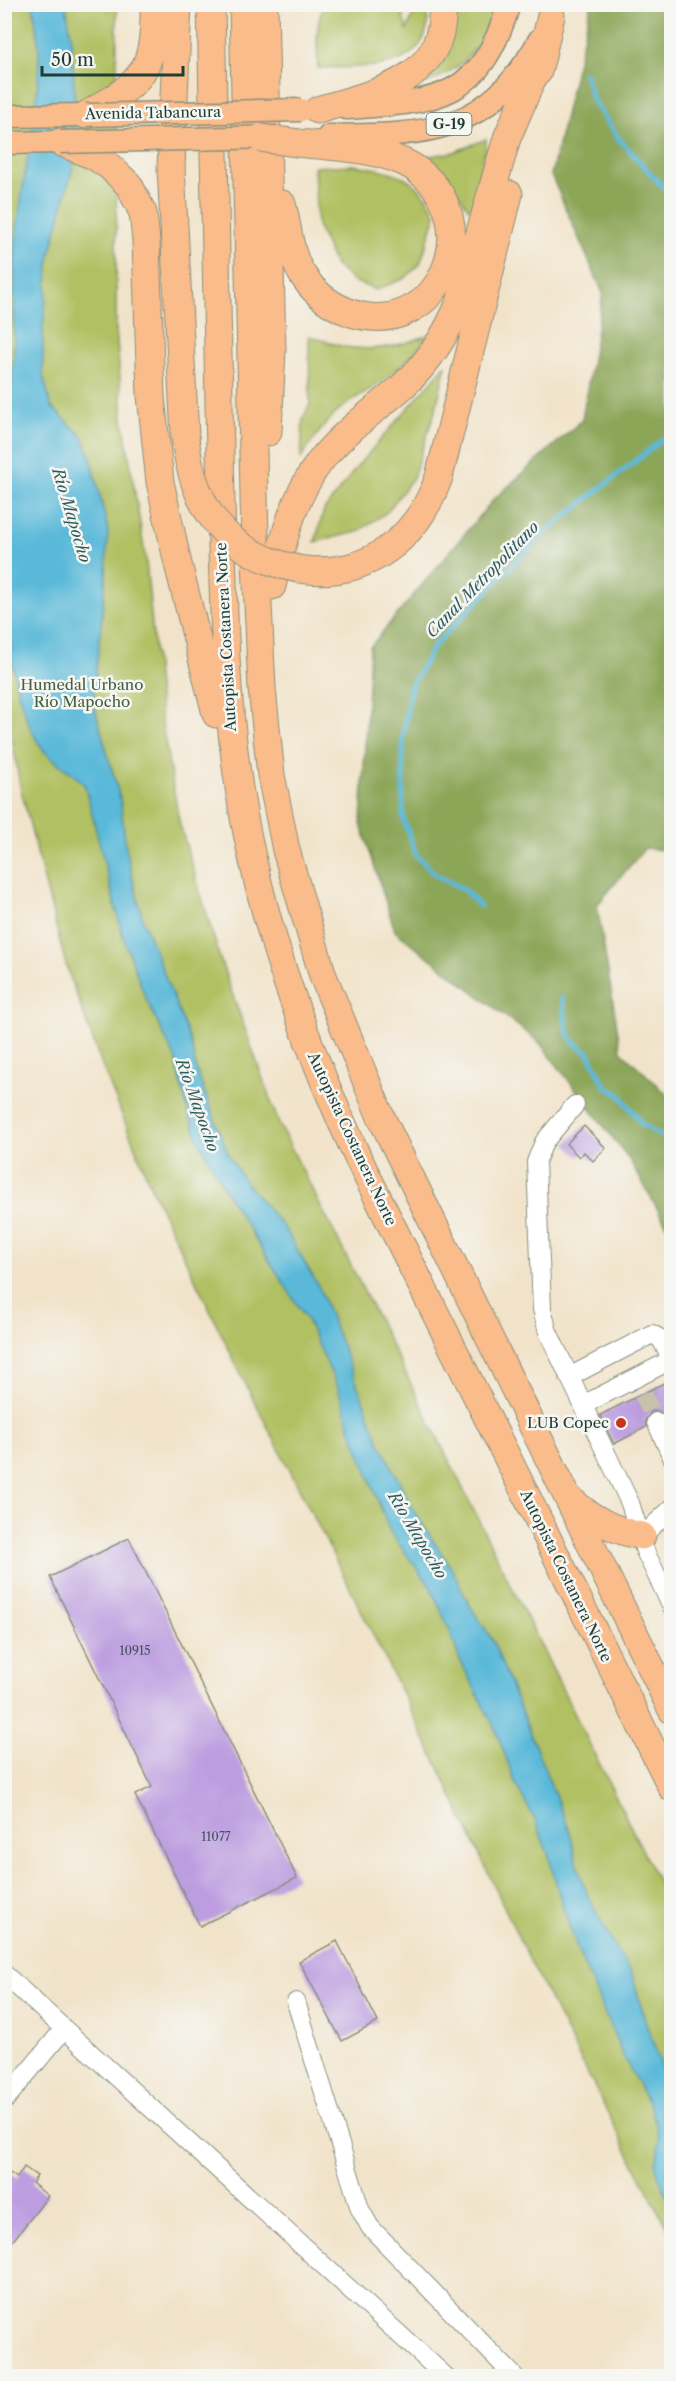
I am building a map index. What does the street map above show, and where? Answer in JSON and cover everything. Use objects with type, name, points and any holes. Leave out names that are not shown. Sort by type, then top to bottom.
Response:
[{"type":"highway","points":[[86,115],[119,95],[138,78],[144,69],[154,41],[154,4]]},
{"type":"highway","points":[[178,4],[171,168],[185,437],[193,483],[207,511],[229,536],[253,554],[282,566],[335,571],[350,568],[378,555],[405,535],[429,503],[439,477],[553,10]]},
{"type":"highway","name":"Autopista Costanera Norte","points":[[211,4],[222,590],[227,695],[245,824],[268,925],[295,1008],[329,1097],[672,1788]]},
{"type":"highway","points":[[243,4],[255,540],[260,646],[266,732],[277,813],[298,897],[323,976],[381,1117],[672,1710]]},
{"type":"highway","points":[[255,540],[271,388],[272,276],[264,148],[266,61],[264,4]]},
{"type":"highway","points":[[266,61],[279,4]]},
{"type":"highway","points":[[310,110],[373,95],[411,76],[434,48],[441,25],[442,4]]},
{"type":"highway","points":[[260,646],[286,533],[309,478],[321,460],[344,435],[417,372],[442,340],[452,322],[460,302],[507,138],[542,56]]},
{"type":"highway","points":[[298,140],[389,156],[413,167],[434,186],[448,211],[453,241],[448,266],[435,288],[409,309],[385,316],[358,315],[333,305],[312,287],[294,257],[283,209],[264,148],[298,140]]},
{"type":"highway","points":[[60,142],[94,156],[109,166],[129,185],[139,202],[145,224],[155,439],[168,523],[217,718],[237,773]]},
{"type":"highway","points":[[564,1493],[596,1520],[612,1528],[661,1523]]},
{"type":"main road","name":"G-19","points":[[310,110],[415,102],[448,92],[472,76],[494,48],[509,4]]},
{"type":"main road","name":"G-19","points":[[298,140],[417,133],[461,120],[485,105],[506,86],[534,50],[553,10]]},
{"type":"main road","name":"Avenida Tabancura","points":[[4,116],[310,110]]},
{"type":"main road","name":"Avenida Tabancura","points":[[4,143],[185,139],[264,148]]},
{"type":"street","points":[[575,1105],[544,1142],[536,1162],[542,1309],[548,1332],[630,1503],[661,1523],[645,1551],[672,1608]]},
{"type":"street","points":[[569,1377],[652,1334],[661,1340],[671,1360],[639,1386],[583,1405]]},
{"type":"street","points":[[656,1422],[672,1457]]},
{"type":"street","points":[[4,1974],[445,2376]]},
{"type":"street","points":[[296,2001],[360,2210],[370,2227],[514,2376]]},
{"type":"street","points":[[4,2102],[64,2029]]},
{"type":"green space","name":"Humedal Urbano Río Mapocho","points":[[4,5],[117,5],[116,329],[123,419],[146,561],[161,719],[180,825],[221,962],[279,1124],[671,1908],[671,2234],[523,1947],[437,1764],[242,1377],[153,1192],[100,1060],[66,965],[20,786],[5,695]]},
{"type":"green space","points":[[324,5],[403,5],[403,17],[407,30],[415,5],[427,5],[428,25],[421,43],[411,54],[397,61],[365,67],[318,68],[318,28]]},
{"type":"green space","points":[[453,5],[496,5],[483,36],[466,59],[442,76],[410,88]]},
{"type":"green space","points":[[591,5],[671,5],[671,851],[645,848],[597,905],[621,1051],[671,1098],[671,1233],[629,1159],[540,1043],[395,931],[361,824],[370,647],[493,500],[582,420],[603,293],[551,175]]},
{"type":"green space","points":[[486,139],[473,204],[469,209],[459,195],[453,192],[443,174],[419,158],[454,152]]},
{"type":"green space","points":[[353,165],[403,177],[421,191],[436,215],[420,264],[405,278],[376,290],[353,281],[335,265],[317,225],[314,167]]},
{"type":"green space","points":[[428,335],[396,370],[339,410],[318,433],[301,458],[303,419],[310,404],[309,336],[341,346],[363,349],[396,345]]},
{"type":"green space","points":[[446,365],[436,408],[413,478],[387,512],[357,532],[315,542],[324,510],[360,463]]},
{"type":"water","name":"Río Mapocho","points":[[33,5],[66,5],[71,36],[75,102],[73,167],[50,255],[43,329],[43,375],[51,406],[83,437],[91,458],[108,529],[106,576],[93,702],[120,798],[127,855],[143,920],[190,1040],[197,1072],[229,1156],[246,1183],[285,1229],[319,1287],[380,1443],[417,1516],[452,1569],[470,1606],[492,1639],[570,1832],[588,1896],[610,1939],[632,1974],[645,2020],[671,2093],[671,2206],[655,2162],[659,2138],[651,2108],[623,2056],[580,1956],[535,1820],[516,1785],[496,1731],[459,1658],[430,1586],[390,1532],[351,1430],[338,1388],[307,1320],[230,1199],[198,1139],[187,1108],[175,1058],[146,999],[123,937],[85,786],[41,747],[22,707],[12,662],[8,615],[4,429],[12,385],[17,226],[38,80],[39,49]]},
{"type":"building","points":[[584,1126],[606,1148],[593,1161],[584,1152],[579,1157],[566,1144]]},
{"type":"building","points":[[672,1379],[672,1414],[666,1417],[658,1411],[651,1412],[645,1420],[646,1427],[614,1444],[600,1415]]},
{"type":"building","points":[[129,1538],[297,1878],[200,1926],[135,1795],[152,1787],[50,1577]]},
{"type":"building","points":[[337,1941],[378,2022],[342,2041],[299,1961]]},
{"type":"building","points":[[24,2167],[37,2176],[32,2183],[48,2196],[4,2252],[4,2169],[17,2178]]},
{"type":"waterway","name":"Canal Metropolitano","points":[[585,74],[592,99],[619,139],[672,197]]},
{"type":"waterway","name":"Canal Metropolitano","points":[[672,253],[666,268],[672,296]]},
{"type":"waterway","name":"Canal Metropolitano","points":[[480,906],[463,889],[436,875],[416,855],[403,818],[403,736],[411,686],[434,646],[540,536],[672,432]]},
{"type":"waterway","name":"Canal Metropolitano","points":[[562,998],[568,1034],[575,1044],[588,1052],[606,1087],[620,1095],[642,1124],[672,1143]]},
{"type":"tunnel","points":[[643,1394],[656,1422]]},
{"type":"place","name":"LUB Copec","points":[[621,1423]]}]
